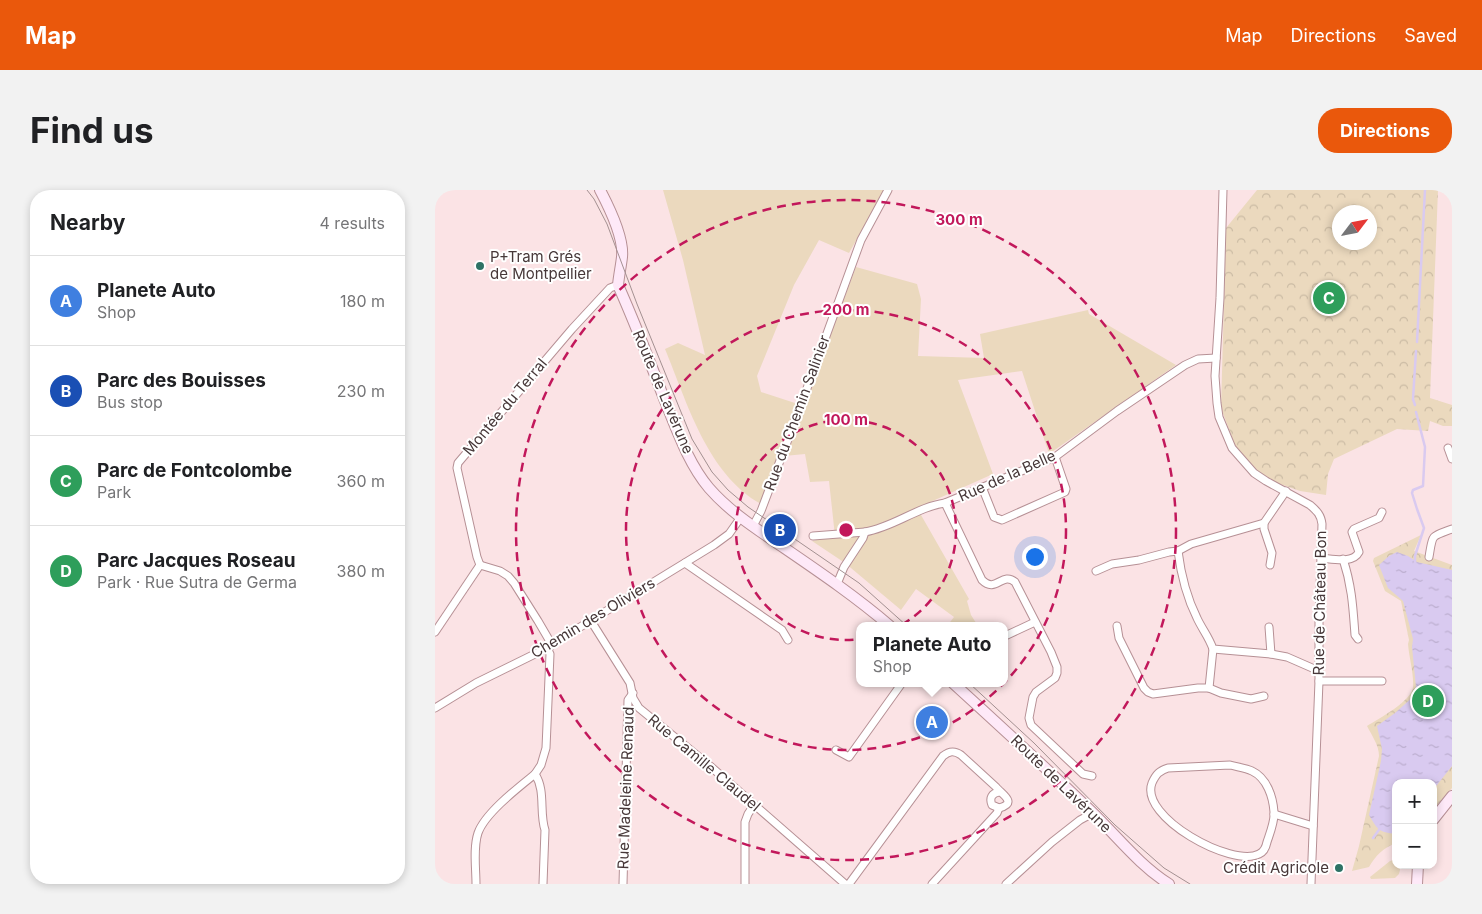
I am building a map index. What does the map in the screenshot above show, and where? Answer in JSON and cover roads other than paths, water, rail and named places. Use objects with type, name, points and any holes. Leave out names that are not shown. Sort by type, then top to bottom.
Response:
[{"type":"main road","points":[[600,190],[622,246],[618,284]]},
{"type":"main road","name":"Route de Lavérune","points":[[618,284],[683,444],[707,486],[741,517],[837,584],[885,622]]},
{"type":"main road","name":"Route de Lavérune","points":[[957,687],[1093,813],[1133,855],[1169,884]]},
{"type":"main road","points":[[1437,815],[1452,796]]},
{"type":"main road","points":[[1417,884],[1418,869]]},
{"type":"street","name":"Rue du Chemin Salinier","points":[[753,526],[761,511],[861,240],[888,190]]},
{"type":"street","name":"Rue de Château Bon","points":[[1223,190],[1221,289],[1215,376],[1219,417],[1232,448],[1254,473],[1310,505],[1321,517],[1322,524],[1319,681],[1311,884]]},
{"type":"street","name":"Montée du Terral","points":[[480,565],[457,468],[458,463],[572,329],[610,288],[618,284]]},
{"type":"street","name":"Rue de la Belle","points":[[813,536],[874,530],[895,523],[934,504],[945,502],[1055,457],[1117,411],[1185,365],[1198,359],[1216,358]]},
{"type":"street","points":[[1448,448],[1452,459]]},
{"type":"street","points":[[982,487],[994,517],[1002,520],[1065,492],[1066,489],[1055,457]]},
{"type":"street","points":[[1270,565],[1272,553],[1264,529],[1264,523],[1286,491]]},
{"type":"street","points":[[945,502],[981,580],[990,586],[1006,579],[1013,580],[1018,586],[1057,667],[1055,678],[1036,692],[1033,697],[1029,721],[1083,774],[1092,776]]},
{"type":"street","points":[[1321,558],[1343,560],[1352,559],[1357,556],[1359,552],[1352,532],[1354,529],[1379,518],[1382,512]]},
{"type":"street","name":"Chemin des Oliviers","points":[[435,708],[476,682],[549,646],[685,563],[729,534],[741,517]]},
{"type":"street","points":[[1096,571],[1112,564],[1178,551],[1191,544],[1264,523]]},
{"type":"street","points":[[1429,557],[1432,540],[1435,535],[1452,529]]},
{"type":"street","points":[[837,584],[844,567],[865,532]]},
{"type":"street","points":[[1178,551],[1185,591],[1197,619],[1210,639],[1213,649],[1209,688]]},
{"type":"street","points":[[1343,560],[1348,573],[1353,602],[1355,635],[1359,639]]},
{"type":"street","points":[[685,563],[782,630],[788,640]]},
{"type":"street","points":[[435,632],[480,565],[500,571],[508,576],[519,591],[549,646],[546,748],[541,765],[535,774],[492,812],[481,826],[476,843],[476,884]]},
{"type":"street","name":"Rue Camille Claudel","points":[[591,621],[630,683],[635,703],[639,708],[710,766],[845,884]]},
{"type":"street","points":[[1008,635],[1035,622]]},
{"type":"street","points":[[1117,626],[1119,638],[1144,688],[1148,692],[1153,694],[1209,688],[1221,693],[1251,699],[1264,696]]},
{"type":"street","points":[[1269,627],[1271,654]]},
{"type":"street","points":[[1213,649],[1287,657],[1319,671]]},
{"type":"street","points":[[1319,681],[1382,681]]},
{"type":"street","points":[[836,750],[849,757],[899,687]]},
{"type":"street","name":"Rue Madeleine Renaud","points":[[623,884],[628,700],[633,693]]},
{"type":"street","points":[[849,884],[946,753],[954,752],[961,755],[999,792]]},
{"type":"street","points":[[1230,765],[1252,770],[1263,778],[1269,790],[1275,814],[1263,852],[1250,856],[1223,852],[1211,848],[1187,835],[1167,819],[1154,804],[1151,785],[1156,774],[1168,768],[1230,765]]},
{"type":"street","points":[[535,774],[539,780],[542,796],[545,830],[543,884]]},
{"type":"street","points":[[932,884],[997,813],[999,808],[1005,805],[1007,800],[1004,793],[999,792],[993,794],[991,798],[992,805],[999,808]]},
{"type":"street","points":[[745,884],[745,822],[754,805]]},
{"type":"street","points":[[1006,884],[1052,842],[1080,820],[1093,813]]},
{"type":"street","points":[[1275,814],[1313,826]]},
{"type":"water","points":[[1397,552],[1417,562],[1452,570],[1452,766],[1437,785],[1437,779],[1392,779],[1392,833],[1379,829],[1369,815],[1381,761],[1382,749],[1377,726],[1414,696],[1416,687],[1413,639],[1403,601],[1388,588],[1379,565]]},
{"type":"waterway","points":[[1417,342],[1425,190]]},
{"type":"waterway","points":[[1415,405],[1413,399],[1416,351]]},
{"type":"waterway","points":[[1415,564],[1415,556],[1424,528],[1412,493],[1413,490],[1423,486],[1425,447],[1416,412]]},
{"type":"waterway","points":[[1373,838],[1381,827]]},
{"type":"tram line","points":[[587,190],[607,224],[637,304],[692,439],[712,472],[728,490],[748,507],[859,583],[903,622]]},
{"type":"tram line","points":[[973,687],[1034,743],[1115,825],[1164,868],[1190,884]]},
{"type":"place","name":"P+Tram Grés de Montpellier","points":[[480,266]]},
{"type":"place","name":"Parc de Fontcolombe","points":[[1329,298]]},
{"type":"place","name":"Parc des Bouisses","points":[[780,530]]},
{"type":"place","name":"Parc Jacques Roseau","points":[[1428,701]]},
{"type":"place","name":"Planete Auto","points":[[932,722]]},
{"type":"place","name":"Crédit Agricole","points":[[1339,868]]}]
